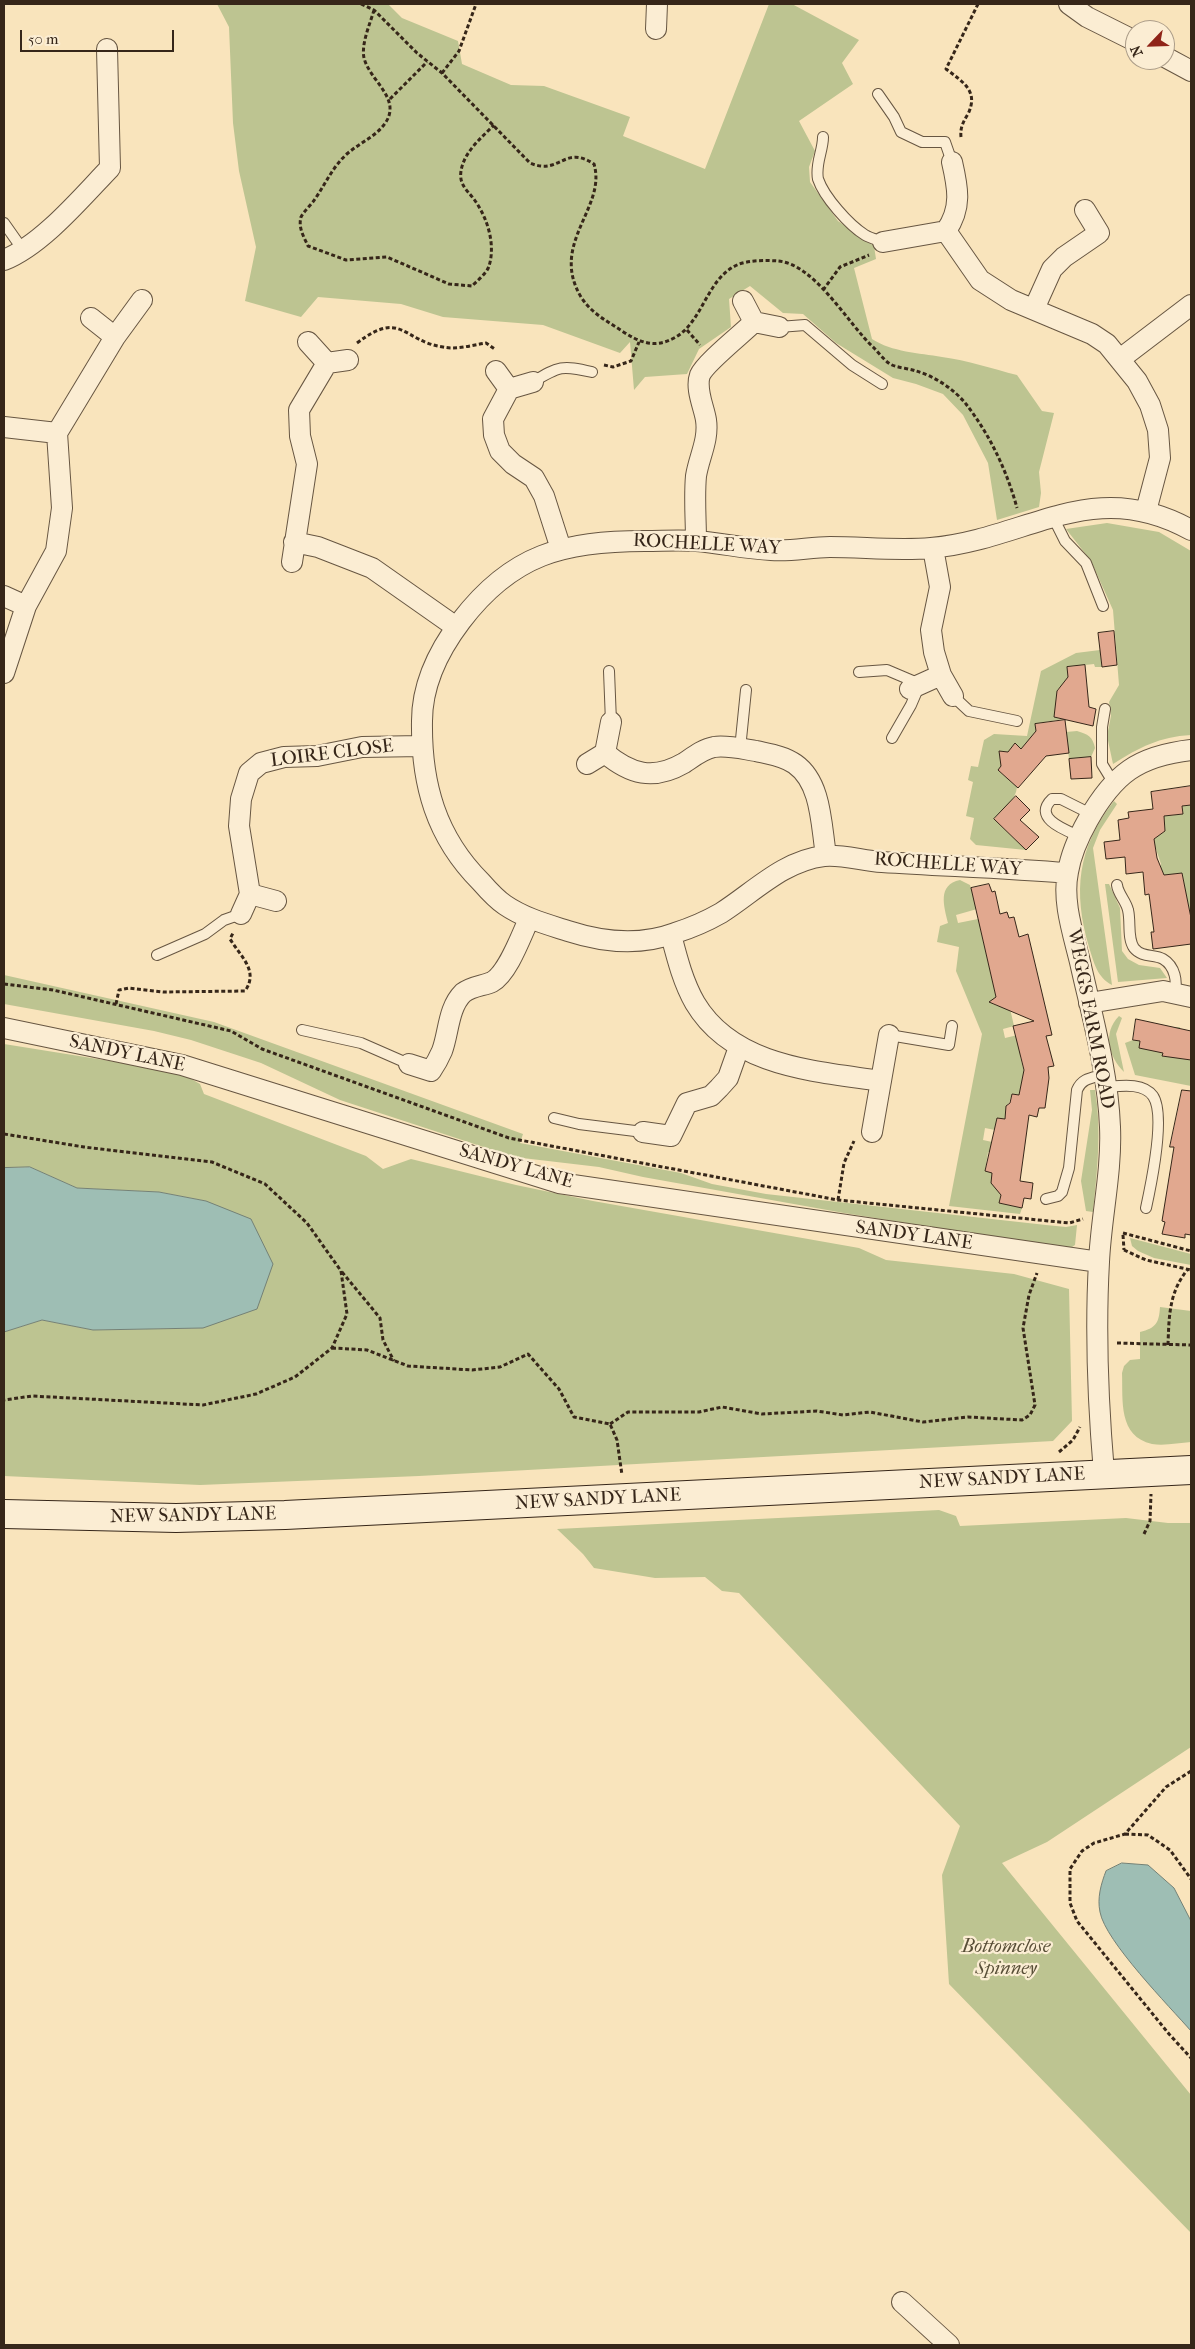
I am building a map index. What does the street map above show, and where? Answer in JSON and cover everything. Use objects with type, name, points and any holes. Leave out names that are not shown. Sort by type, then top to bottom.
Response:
[{"type":"street","points":[[656,30],[657,4]]},
{"type":"street","points":[[1069,4],[1125,37]]},
{"type":"street","points":[[4,260],[23,250],[61,220],[110,168],[107,49]]},
{"type":"street","points":[[1175,62],[1191,71]]},
{"type":"street","points":[[883,242],[946,231],[955,218],[957,184],[952,162]]},
{"type":"street","points":[[1034,309],[1052,269],[1064,257],[1099,233],[1085,210]]},
{"type":"street","points":[[946,231],[980,280],[1011,300],[1092,334],[1107,344],[1137,382],[1150,405],[1158,430],[1160,458],[1146,511]]},
{"type":"street","points":[[4,673],[26,606],[56,551],[62,508],[57,434],[115,337],[142,300]]},
{"type":"street","points":[[743,301],[754,322]]},
{"type":"street","points":[[1120,359],[1191,305]]},
{"type":"street","points":[[91,318],[115,337]]},
{"type":"street","points":[[754,322],[779,327]]},
{"type":"street","points":[[696,541],[696,476],[705,446],[706,422],[700,395],[700,375],[712,359],[724,351],[754,322]]},
{"type":"street","points":[[308,342],[327,363]]},
{"type":"street","points":[[327,363],[348,360]]},
{"type":"street","points":[[292,562],[307,464],[300,436],[299,410],[327,363]]},
{"type":"street","points":[[496,371],[509,389]]},
{"type":"street","points":[[533,382],[509,389],[493,419],[494,435],[500,451],[513,464],[534,478],[544,496],[561,549]]},
{"type":"street","points":[[4,427],[57,434]]},
{"type":"street","name":"ROCHELLE WAY","points":[[1067,873],[878,862],[826,855],[804,861],[784,870],[721,913],[671,935],[612,942],[582,936],[529,919],[503,904],[477,879],[453,850],[437,818],[426,784],[421,746],[422,709],[427,683],[445,643],[456,627],[493,584],[536,557],[561,549],[600,543],[696,541],[774,551],[825,547],[933,548],[989,538],[1077,510],[1100,507],[1146,511],[1171,519],[1191,530]]},
{"type":"street","points":[[294,542],[318,547],[372,568],[456,627]]},
{"type":"street","points":[[933,548],[940,587],[931,630],[934,652],[941,675],[953,696]]},
{"type":"street","points":[[4,596],[26,606]]},
{"type":"street","points":[[915,686],[941,675]]},
{"type":"street","points":[[587,764],[605,752],[611,722]]},
{"type":"street","name":"LOIRE CLOSE","points":[[250,894],[239,826],[241,799],[249,773],[261,763],[284,757],[317,756],[362,747],[421,746]]},
{"type":"street","points":[[605,752],[621,767],[651,775],[671,769],[713,747],[777,755],[795,764],[806,775],[815,791],[826,855]]},
{"type":"street","name":"WEGGS FARM ROAD","points":[[1104,1474],[1097,1341],[1099,1262],[1110,1127],[1104,1081],[1068,908],[1067,873],[1079,836],[1091,814],[1113,782],[1132,768],[1165,753],[1191,750]]},
{"type":"street","points":[[241,914],[250,894],[276,901]]},
{"type":"street","points":[[409,1064],[431,1072],[442,1052],[449,1019],[463,994],[476,986],[492,982],[502,974],[529,919]]},
{"type":"street","points":[[671,935],[682,976],[695,1003],[723,1037],[739,1047],[792,1067],[881,1081]]},
{"type":"street","points":[[1089,1003],[1163,991],[1183,995]]},
{"type":"street","name":"SANDY LANE","points":[[4,1028],[182,1064],[559,1182],[1099,1262]]},
{"type":"street","points":[[872,1132],[889,1034]]},
{"type":"street","points":[[643,1132],[671,1136],[687,1103],[711,1096],[728,1078],[739,1047]]},
{"type":"street","name":"NEW SANDY LANE","points":[[4,1514],[176,1518],[285,1515],[1191,1470]]},
{"type":"street","points":[[902,2302],[950,2345]]},
{"type":"lane","points":[[878,94],[894,117],[901,132],[922,142],[945,142],[952,162]]},
{"type":"lane","points":[[823,137],[823,150],[818,163],[818,178],[824,190],[843,216],[866,236],[883,242]]},
{"type":"lane","points":[[4,223],[23,250]]},
{"type":"lane","points":[[779,327],[805,325],[852,365],[882,384]]},
{"type":"lane","points":[[533,382],[566,366],[592,372]]},
{"type":"lane","points":[[1053,517],[1066,541],[1086,563],[1103,606]]},
{"type":"lane","points":[[859,672],[887,670],[915,686],[911,706],[892,738]]},
{"type":"lane","points":[[608,671],[611,722]]},
{"type":"lane","points":[[740,749],[746,690]]},
{"type":"lane","points":[[953,696],[968,710],[1017,720]]},
{"type":"lane","points":[[1105,709],[1102,727],[1102,764],[1113,782]]},
{"type":"lane","points":[[1079,836],[1054,824],[1047,817],[1045,809],[1048,803],[1052,799],[1061,799],[1091,814]]},
{"type":"lane","points":[[1117,885],[1128,910],[1131,940],[1134,948],[1140,952],[1163,959],[1167,963],[1183,995]]},
{"type":"lane","points":[[157,955],[205,934],[224,920],[241,914]]},
{"type":"lane","points":[[889,1034],[949,1045],[952,1026]]},
{"type":"lane","points":[[302,1030],[361,1043],[409,1064]]},
{"type":"lane","points":[[1046,1199],[1058,1196],[1065,1184],[1069,1168],[1077,1090],[1080,1083],[1086,1079],[1143,1088],[1154,1096],[1157,1111],[1157,1138],[1146,1208]]},
{"type":"lane","points":[[554,1118],[579,1124],[643,1132]]},
{"type":"path","points":[[361,4],[374,10],[427,62],[442,73],[530,162],[539,167],[553,166],[572,156],[584,157],[594,164],[597,173],[594,189],[574,243],[570,269],[582,297],[595,314],[639,342],[660,345],[687,330],[720,278],[737,265],[761,261],[780,261],[796,267],[814,278],[843,315],[891,364],[917,371],[942,383],[965,403],[988,438],[1008,476],[1022,526]]},
{"type":"path","points":[[442,73],[460,51],[476,4]]},
{"type":"path","points":[[952,162],[961,153],[960,129],[972,105],[969,88],[946,69],[978,4]]},
{"type":"path","points":[[374,10],[367,31],[364,58],[378,85],[390,99],[391,110],[378,132],[342,159],[302,217],[300,231],[308,246],[346,260],[387,257],[449,284],[472,286],[489,268],[492,245],[484,219],[474,199],[462,185],[461,172],[469,152],[494,125]]},
{"type":"path","points":[[390,99],[427,62]]},
{"type":"path","points":[[823,290],[840,267],[881,252],[883,242]]},
{"type":"path","points":[[116,1004],[119,990],[129,988],[164,992],[245,990],[252,982],[251,972],[230,940],[241,914]]},
{"type":"path","points":[[838,1200],[844,1163],[856,1138],[872,1132]]},
{"type":"path","points":[[4,1134],[84,1148],[132,1151],[212,1162],[265,1184],[307,1223],[341,1271],[380,1318],[383,1340],[394,1361]]},
{"type":"path","points":[[1123,1233],[1191,1250]]},
{"type":"path","points":[[1124,1250],[1146,1260],[1189,1269],[1177,1284],[1172,1297],[1168,1344]]},
{"type":"path","points":[[4,1400],[32,1396],[203,1405],[256,1394],[295,1378],[332,1348],[347,1314],[341,1271]]},
{"type":"path","points":[[332,1348],[367,1350],[408,1366],[472,1370],[500,1367],[528,1354],[559,1389],[574,1417],[610,1424],[628,1412],[699,1412],[722,1407],[762,1414],[817,1411],[843,1415],[870,1412],[923,1422],[968,1417],[1022,1420],[1030,1415],[1035,1405],[1023,1328],[1029,1295],[1036,1273]]},
{"type":"path","points":[[1097,1341],[1140,1345],[1191,1345]]},
{"type":"path","points":[[610,1424],[617,1440],[623,1480]]},
{"type":"path","points":[[1049,1454],[1066,1447],[1078,1432],[1081,1424]]},
{"type":"path","points":[[1144,1534],[1150,1521],[1151,1471]]},
{"type":"path","points":[[1125,1834],[1166,1787],[1191,1772]]},
{"type":"path","points":[[1191,1879],[1170,1850],[1148,1835],[1125,1834],[1094,1843],[1082,1851],[1070,1869],[1070,1903],[1077,1921],[1191,2058]]},
{"type":"green space","points":[[217,4],[388,4],[402,18],[458,41],[462,64],[511,85],[544,86],[630,117],[623,136],[705,169],[769,4],[792,4],[859,40],[842,63],[853,84],[799,121],[815,151],[809,167],[810,182],[838,221],[874,246],[876,259],[854,268],[872,339],[888,347],[961,360],[1017,375],[1042,411],[1054,413],[1039,472],[1041,493],[1039,507],[997,520],[988,463],[963,415],[943,394],[893,378],[836,343],[803,314],[783,313],[750,286],[729,299],[731,327],[699,349],[687,374],[645,377],[634,390],[630,342],[620,353],[543,325],[443,317],[401,304],[318,297],[301,317],[245,301],[256,247],[239,171],[233,123],[229,27]]},
{"type":"green space","points":[[1107,523],[1159,532],[1191,551],[1191,735],[1169,738],[1150,744],[1113,764],[1107,736],[1111,716],[1109,702],[1119,685],[1113,610],[1091,561],[1066,529]]},
{"type":"green space","points":[[1100,650],[1102,667],[1095,667],[1094,664],[1067,667],[1069,686],[1060,687],[1057,690],[1065,712],[1063,719],[1035,724],[1037,733],[1045,732],[1048,756],[1021,749],[1015,744],[1008,752],[1002,751],[999,755],[1004,764],[998,770],[1017,787],[1012,800],[994,819],[1026,850],[976,845],[970,839],[974,818],[966,816],[973,782],[968,780],[971,766],[978,767],[984,740],[994,734],[1027,736],[1041,671],[1076,653]]},
{"type":"green space","points":[[1077,731],[1087,735],[1093,741],[1095,748],[1091,757],[1069,759],[1066,732]]},
{"type":"green space","points":[[1114,801],[1117,804],[1100,830],[1093,848],[1112,985],[1099,974],[1089,947],[1081,908],[1080,889],[1086,853],[1092,836]]},
{"type":"green space","points":[[1191,805],[1191,916],[1176,884],[1184,883],[1182,873],[1158,876],[1161,864],[1156,849],[1148,850],[1146,836],[1161,834],[1165,831],[1165,825],[1153,822],[1150,809],[1167,816],[1183,814],[1182,806]]},
{"type":"green space","points":[[960,880],[970,885],[977,909],[956,915],[958,923],[983,918],[985,925],[980,927],[996,997],[993,1000],[993,1004],[998,1006],[1009,1004],[1014,1026],[1003,1029],[1005,1038],[1022,1034],[1020,1056],[1027,1083],[1019,1095],[1012,1094],[1006,1106],[1006,1119],[997,1118],[995,1130],[985,1128],[983,1140],[1006,1145],[1004,1155],[988,1152],[985,1171],[997,1174],[991,1179],[994,1186],[1002,1188],[999,1203],[1022,1208],[1020,1214],[949,1206],[982,1034],[956,971],[959,947],[937,942],[940,926],[948,923],[944,903],[945,891],[948,886]]},
{"type":"green space","points":[[1105,884],[1109,884],[1120,908],[1122,951],[1128,959],[1139,965],[1160,968],[1167,978],[1118,982]]},
{"type":"green space","points":[[1191,916],[1191,929],[1177,931],[1185,917]]},
{"type":"green space","points":[[4,975],[214,1022],[523,1134],[520,1143],[681,1173],[712,1184],[766,1194],[1066,1227],[1077,1225],[1075,1245],[1069,1249],[844,1213],[643,1177],[599,1167],[514,1157],[340,1100],[261,1063],[191,1040],[154,1031],[4,1004]]},
{"type":"green space","points":[[1119,1016],[1122,1018],[1116,1034],[1124,1072],[1111,1052],[1109,1037],[1110,1030]]},
{"type":"green space","points":[[1173,1027],[1180,1027],[1175,1057],[1191,1060],[1191,1086],[1135,1075],[1125,1043],[1133,1040],[1140,1041],[1139,1048],[1159,1052],[1164,1046],[1162,1056],[1168,1057]]},
{"type":"green space","points":[[4,1044],[179,1072],[200,1084],[204,1094],[366,1156],[383,1169],[411,1159],[516,1185],[593,1201],[859,1248],[886,1260],[1014,1274],[1069,1289],[1072,1421],[1053,1441],[419,1476],[200,1485],[4,1476],[4,1332],[42,1320],[93,1330],[203,1328],[206,1201],[159,1192],[77,1188],[30,1167],[4,1168]]},
{"type":"green space","points":[[1090,1090],[1095,1090],[1098,1121],[1098,1151],[1093,1212],[1086,1211],[1081,1181],[1092,1110]]},
{"type":"green space","points":[[1130,1238],[1191,1254],[1191,1265],[1154,1258],[1138,1251],[1132,1246]]},
{"type":"green space","points":[[1160,1307],[1191,1311],[1191,1442],[1157,1445],[1141,1440],[1133,1433],[1125,1416],[1122,1373],[1124,1366],[1130,1360],[1140,1359],[1140,1332],[1150,1329],[1156,1324]]},
{"type":"green space","name":"Bottomclose Spinney","points":[[939,1510],[956,1516],[960,1526],[1126,1518],[1168,1523],[1191,1523],[1191,1747],[1047,1842],[1002,1863],[1191,2095],[1191,2233],[949,1984],[942,1875],[960,1826],[739,1593],[722,1591],[705,1577],[655,1578],[594,1568],[583,1554],[557,1529]]},
{"type":"water","points":[[30,1167],[77,1188],[159,1192],[206,1201],[251,1219],[273,1264],[257,1309],[203,1328],[93,1330],[42,1320],[4,1332],[4,1168]]},
{"type":"water","points":[[1122,1863],[1148,1865],[1174,1888],[1191,1921],[1191,2031],[1125,1956],[1104,1924],[1099,1907],[1099,1896],[1103,1881],[1106,1871]]},
{"type":"building","points":[[1114,631],[1117,665],[1102,667],[1098,633]]},
{"type":"building","points":[[1085,665],[1089,707],[1096,709],[1093,726],[1054,717],[1057,691],[1068,677],[1067,667]]},
{"type":"building","points":[[1065,720],[1069,753],[1046,756],[1018,788],[998,770],[1001,766],[999,751],[1008,752],[1015,743],[1021,749],[1036,731],[1035,724]]},
{"type":"building","points":[[1091,757],[1092,778],[1071,779],[1069,759]]},
{"type":"building","points":[[1191,786],[1191,805],[1182,806],[1183,814],[1164,816],[1165,831],[1154,839],[1157,858],[1164,875],[1182,873],[1191,918],[1191,944],[1153,949],[1151,932],[1154,932],[1149,894],[1145,895],[1143,872],[1126,874],[1125,857],[1106,859],[1104,842],[1120,840],[1118,820],[1129,818],[1128,812],[1153,809],[1151,792]]},
{"type":"building","points":[[1016,796],[1030,810],[1020,820],[1039,837],[1026,850],[994,819]]},
{"type":"building","points":[[989,884],[992,892],[995,891],[1000,914],[1007,912],[1009,918],[1014,917],[1019,937],[1028,934],[1052,1035],[1046,1036],[1054,1066],[1048,1067],[1049,1078],[1045,1108],[1039,1108],[1037,1117],[1029,1115],[1020,1181],[1033,1183],[1031,1199],[1024,1198],[1022,1208],[999,1203],[1001,1195],[991,1183],[992,1173],[985,1171],[997,1118],[1005,1119],[1006,1106],[1010,1103],[1012,1094],[1019,1095],[1024,1070],[1013,1026],[1034,1021],[989,1002],[996,997],[971,888]]},
{"type":"building","points":[[1136,1019],[1191,1031],[1191,1060],[1162,1056],[1163,1053],[1139,1048],[1140,1041],[1133,1040]]},
{"type":"building","points":[[1182,1090],[1191,1091],[1191,1235],[1185,1234],[1185,1238],[1162,1234],[1165,1222],[1162,1221],[1174,1147],[1170,1147]]}]
